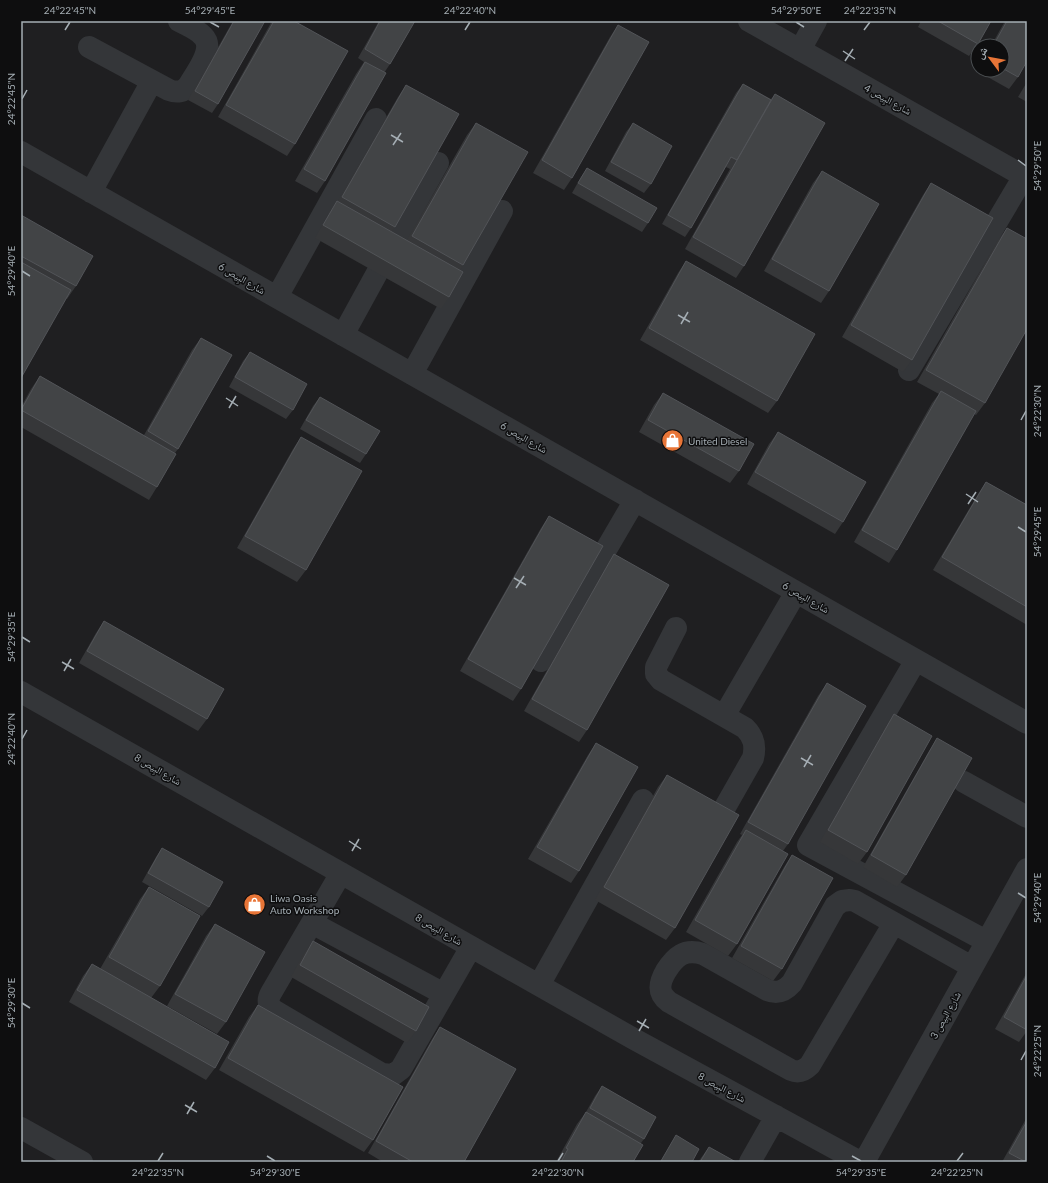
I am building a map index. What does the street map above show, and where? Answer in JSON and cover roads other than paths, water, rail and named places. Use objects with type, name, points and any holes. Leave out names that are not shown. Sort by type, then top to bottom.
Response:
[{"type":"street","points":[[89,47],[174,92],[183,91],[189,85],[206,55],[208,45],[203,35],[179,21]]},
{"type":"street","name":"شارع البِيص 4","points":[[749,21],[1026,177]]},
{"type":"street","points":[[800,50],[816,21]]},
{"type":"street","points":[[91,192],[152,81]]},
{"type":"street","points":[[277,297],[376,119]]},
{"type":"street","name":"شارع البِيص 6","points":[[21,152],[1027,723]]},
{"type":"street","points":[[391,248],[438,163]]},
{"type":"street","points":[[909,370],[1026,177]]},
{"type":"street","points":[[412,374],[502,211]]},
{"type":"street","points":[[343,335],[377,273]]},
{"type":"street","points":[[541,661],[635,500]]},
{"type":"street","points":[[724,716],[796,592]]},
{"type":"street","points":[[676,628],[656,667],[656,674],[661,680],[746,728],[750,732],[754,744],[755,751],[753,758],[724,809]]},
{"type":"street","points":[[916,660],[808,845],[986,941]]},
{"type":"street","name":"شارع البِيص 8","points":[[21,692],[539,986],[776,1116],[852,1160]]},
{"type":"street","points":[[964,782],[1027,817]]},
{"type":"street","points":[[539,986],[643,800]]},
{"type":"street","name":"شارع البِيص 3","points":[[852,1160],[972,967],[1027,869]]},
{"type":"street","points":[[340,873],[269,997],[269,1005],[275,1011],[382,1074],[387,1076],[393,1075],[401,1069],[471,947]]},
{"type":"street","points":[[894,923],[810,1065],[803,1071],[795,1072],[791,1070],[669,1002],[665,999],[661,992],[661,979],[673,961],[682,954],[692,952],[702,954],[766,990],[776,992],[785,989],[792,983],[835,906],[842,901],[850,900],[855,901],[894,923],[972,967]]},
{"type":"street","points":[[312,923],[444,994]]},
{"type":"street","points":[[750,1162],[776,1116]]},
{"type":"street","points":[[21,1128],[82,1162]]},
{"type":"place","name":"United Diesel","points":[[673,441]]},
{"type":"place","name":"Liwa Oasis Auto Workshop","points":[[254,904]]}]
